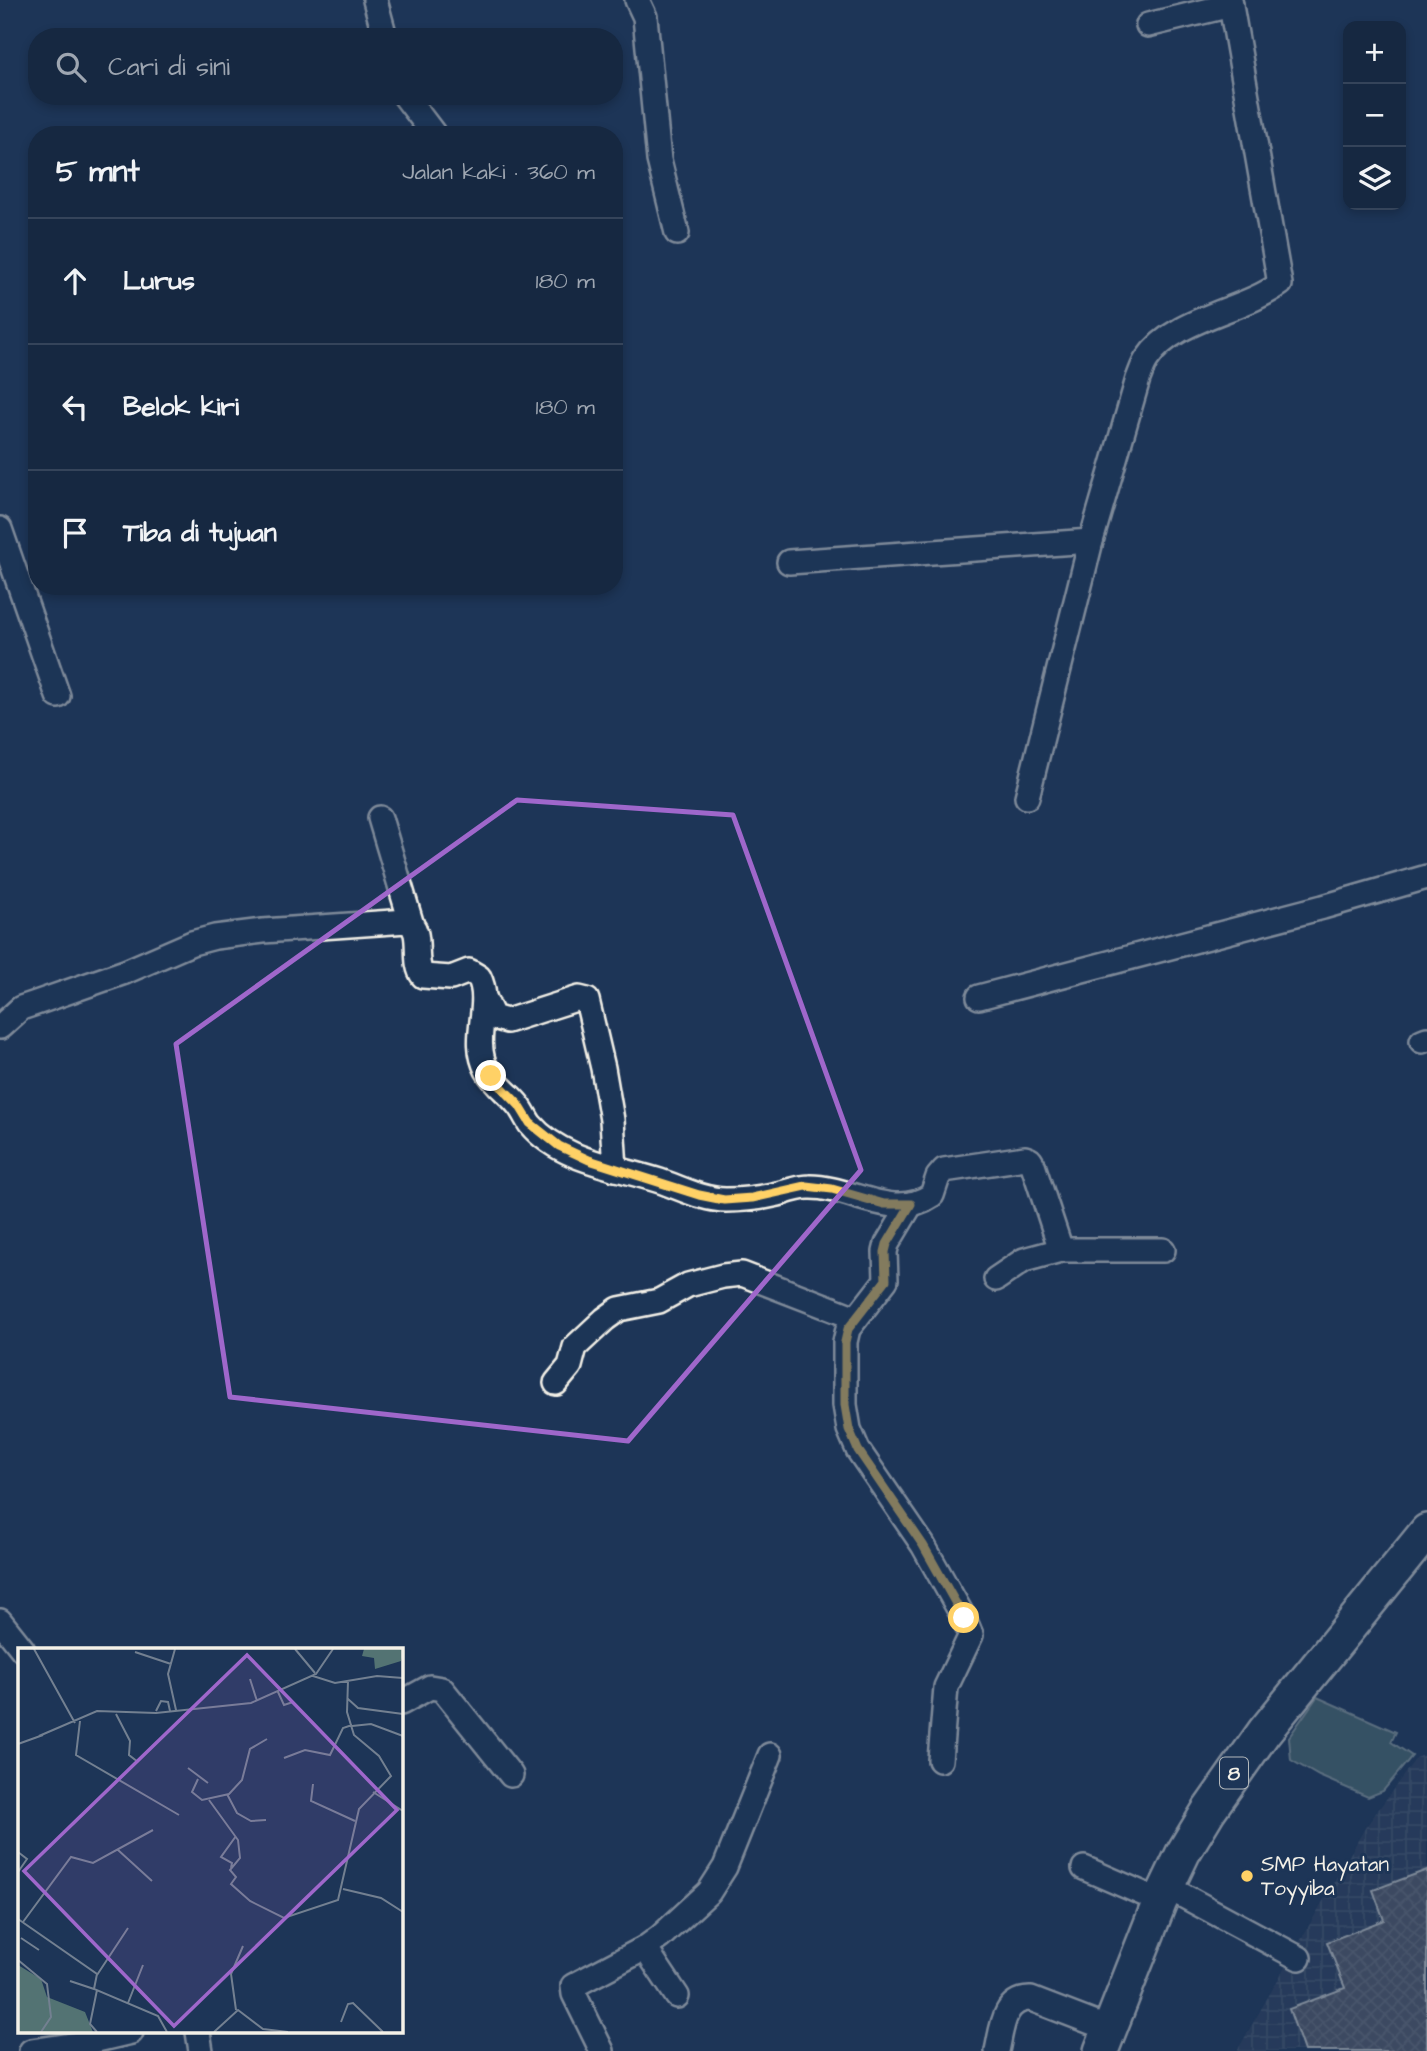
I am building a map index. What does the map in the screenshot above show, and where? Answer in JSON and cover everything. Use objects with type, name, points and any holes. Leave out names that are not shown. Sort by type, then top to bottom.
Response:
[{"type":"highway","name":"8","points":[[1105,2040],[1164,1894],[1209,1810],[1264,1731],[1427,1531]]},
{"type":"street","points":[[374,0],[382,28]]},
{"type":"street","points":[[637,0],[645,17],[659,160],[677,233]]},
{"type":"street","points":[[1027,797],[1091,541],[1146,359],[1175,333],[1280,284],[1231,3],[1147,25]]},
{"type":"street","points":[[412,105],[428,126]]},
{"type":"street","points":[[0,529],[58,695]]},
{"type":"street","points":[[789,562],[1091,541]]},
{"type":"street","points":[[380,818],[415,930],[421,973],[430,978],[444,979],[469,971],[479,977],[484,997],[494,1017],[507,1021],[579,998],[587,1000],[612,1120],[615,1169]]},
{"type":"street","points":[[979,997],[1427,877]]},
{"type":"street","points":[[0,1027],[21,1008],[125,972],[192,943],[215,937],[383,921],[411,922]]},
{"type":"street","points":[[484,997],[480,1041],[487,1070],[519,1105],[530,1123],[548,1139],[573,1153],[615,1169],[715,1199],[764,1196],[806,1186],[832,1189],[884,1204],[911,1204],[932,1195],[938,1177],[944,1170],[1025,1158],[1030,1160],[1032,1165],[1060,1250]]},
{"type":"street","points":[[911,1204],[887,1244],[886,1280],[848,1329],[845,1342],[845,1405],[849,1429],[858,1450],[923,1545],[971,1635],[946,1687],[940,1760]]},
{"type":"street","points":[[996,1279],[1024,1259],[1060,1250],[1163,1250]]},
{"type":"street","points":[[556,1383],[570,1366],[575,1347],[619,1309],[659,1301],[688,1285],[723,1276],[742,1274],[856,1318]]},
{"type":"street","points":[[0,1621],[21,1648]]},
{"type":"street","points":[[402,1702],[430,1687],[442,1689],[511,1775]]},
{"type":"street","points":[[602,2051],[572,1988],[576,1983],[609,1969],[645,1948],[709,1892],[726,1867],[770,1755]]},
{"type":"street","points":[[1084,1868],[1164,1894],[1299,1958]]},
{"type":"street","points":[[645,1948],[677,1996]]},
{"type":"street","points":[[997,2051],[1007,2014],[1014,2002],[1019,2000],[1031,1999],[1105,2040]]},
{"type":"street","points":[[30,2051],[122,2034]]},
{"type":"highlighted area","points":[[517,800],[733,815],[861,1170],[628,1441],[230,1397],[176,1044]]},
{"type":"shaded area","points":[[1427,1754],[1427,2051],[1237,2051],[1365,1828],[1416,1758]]},
{"type":"green space","points":[[1317,1697],[1396,1732],[1391,1742],[1412,1756],[1383,1791],[1368,1797],[1319,1776],[1291,1760],[1289,1737]]},
{"type":"building","points":[[1427,1870],[1427,2051],[1304,2051],[1289,2009],[1345,1988],[1327,1942],[1384,1920],[1373,1890]]},
{"type":"place","name":"SMP Hayatan Toyyiba","points":[[1247,1876]]},
{"type":"route","points":[[491,1076],[519,1105],[530,1123],[559,1146],[589,1160],[699,1195],[724,1200],[752,1198],[806,1186],[832,1189],[884,1204],[911,1204],[887,1244],[886,1280],[883,1287],[848,1329],[845,1342],[845,1405],[849,1429],[858,1450],[923,1545],[964,1618]]}]
